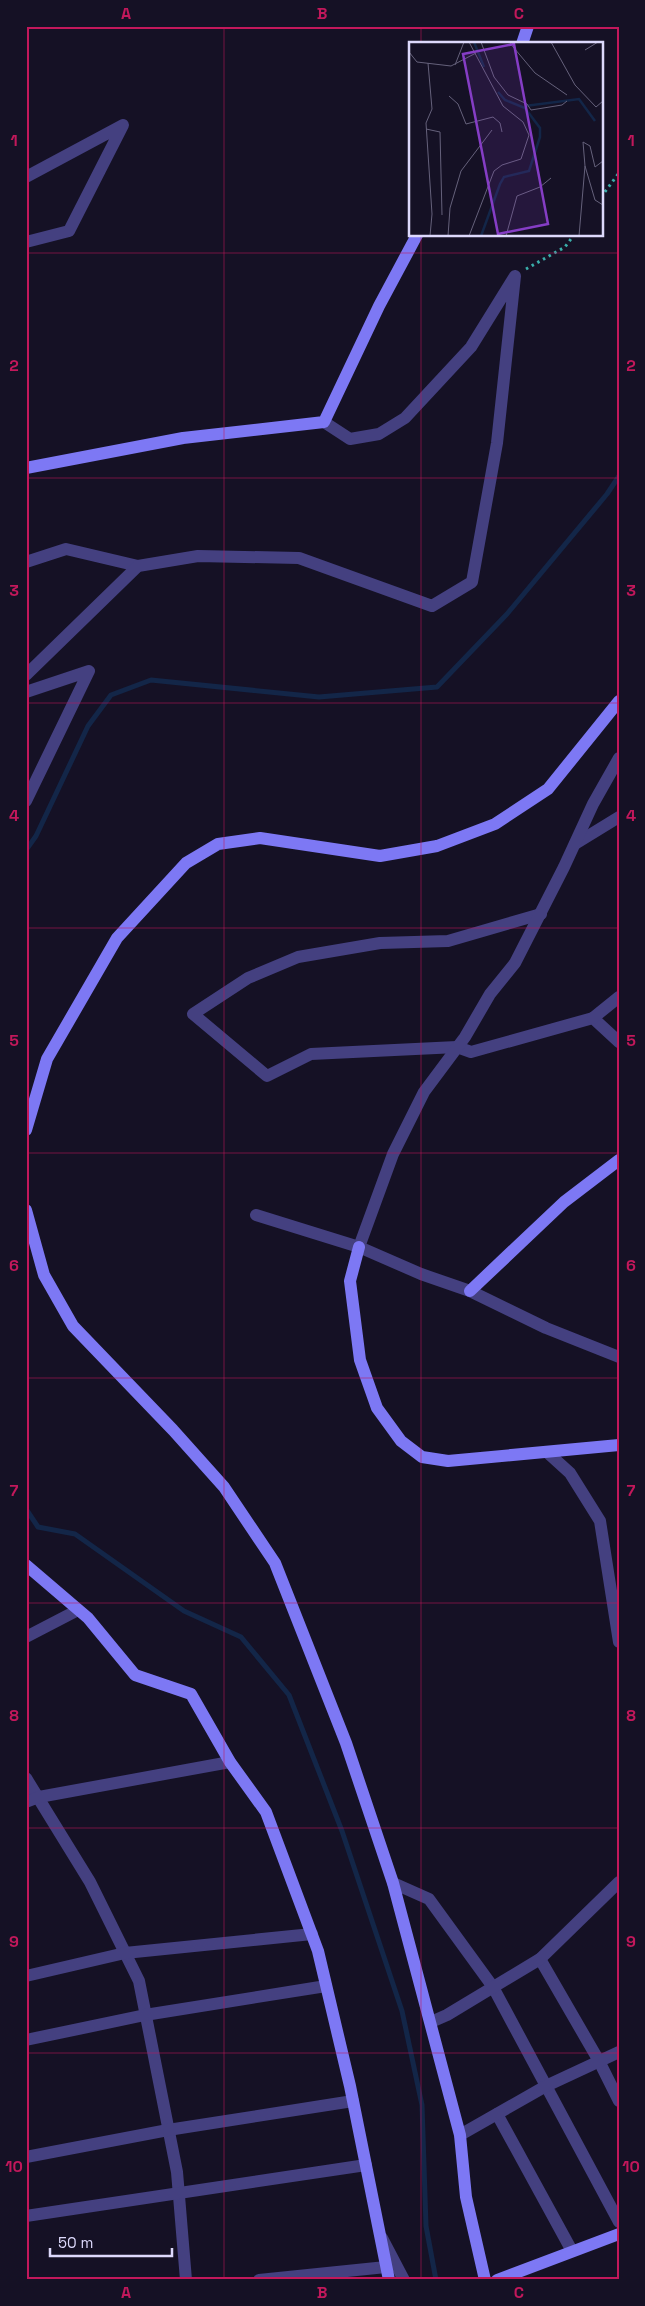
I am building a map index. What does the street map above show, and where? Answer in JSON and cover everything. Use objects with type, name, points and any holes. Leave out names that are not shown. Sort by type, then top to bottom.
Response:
[{"type":"street","points":[[523,42],[528,26]]},
{"type":"street","points":[[26,177],[123,125],[69,231],[26,242]]},
{"type":"street","points":[[324,422],[379,306],[416,236]]},
{"type":"street","points":[[26,468],[183,438],[324,422],[350,438],[379,434],[405,418],[471,346],[515,276]]},
{"type":"street","points":[[26,562],[66,550],[138,566],[198,556],[299,558],[432,606],[472,582],[497,443],[515,276]]},
{"type":"street","points":[[26,675],[138,566]]},
{"type":"street","points":[[26,692],[89,671],[26,801]]},
{"type":"street","points":[[26,1130],[47,1060],[117,938],[186,863],[218,844],[260,838],[380,856],[437,846],[495,824],[548,789],[619,701]]},
{"type":"street","points":[[619,758],[593,804],[516,963],[490,994],[458,1047],[424,1092],[393,1154],[359,1247],[350,1281],[360,1360],[377,1408],[401,1441],[422,1457],[448,1461],[619,1445]]},
{"type":"street","points":[[574,844],[619,817]]},
{"type":"street","points":[[540,914],[448,941],[380,943],[298,957],[248,978],[193,1014],[267,1076],[311,1054],[458,1047],[471,1052],[593,1018],[619,997]]},
{"type":"street","points":[[593,1018],[619,1042]]},
{"type":"street","points":[[470,1291],[564,1202],[619,1160]]},
{"type":"street","points":[[26,1210],[44,1275],[73,1326],[173,1430],[224,1488],[275,1564],[346,1743],[394,1883],[460,2135],[466,2197],[476,2248],[485,2280]]},
{"type":"street","points":[[256,1215],[359,1247],[421,1274],[470,1291],[546,1328],[619,1357]]},
{"type":"street","points":[[548,1453],[570,1473],[600,1520],[619,1642]]},
{"type":"street","points":[[26,1565],[88,1618],[134,1675],[191,1694],[230,1762],[266,1812],[312,1934],[353,2100],[388,2274],[259,2280]]},
{"type":"street","points":[[26,1637],[78,1610]]},
{"type":"street","points":[[26,1802],[39,1797],[230,1762]]},
{"type":"street","points":[[26,1778],[90,1882],[139,1981],[177,2172],[186,2280]]},
{"type":"street","points":[[431,2022],[447,2015],[540,1959],[619,1882]]},
{"type":"street","points":[[394,1883],[429,1899],[493,1987],[619,2222]]},
{"type":"street","points":[[26,1976],[125,1954],[312,1934]]},
{"type":"street","points":[[540,1959],[599,2061],[619,2101]]},
{"type":"street","points":[[26,2040],[145,2014],[326,1986]]},
{"type":"street","points":[[460,2135],[546,2086],[619,2052]]},
{"type":"street","points":[[26,2157],[168,2130],[353,2100]]},
{"type":"street","points":[[497,2114],[572,2251]]},
{"type":"street","points":[[26,2216],[366,2165]]},
{"type":"street","points":[[379,2231],[404,2280]]},
{"type":"street","points":[[497,2280],[619,2234]]},
{"type":"path","points":[[602,196],[619,173]]},
{"type":"path","points":[[515,276],[565,247],[573,236]]},
{"type":"waterway","points":[[26,850],[36,836],[88,726],[111,695],[151,680],[319,697],[437,687],[507,614],[607,494],[619,476]]},
{"type":"waterway","points":[[26,1509],[38,1527],[75,1534],[184,1611],[241,1637],[289,1695],[342,1831],[402,2011],[422,2105],[426,2226],[436,2280]]}]
